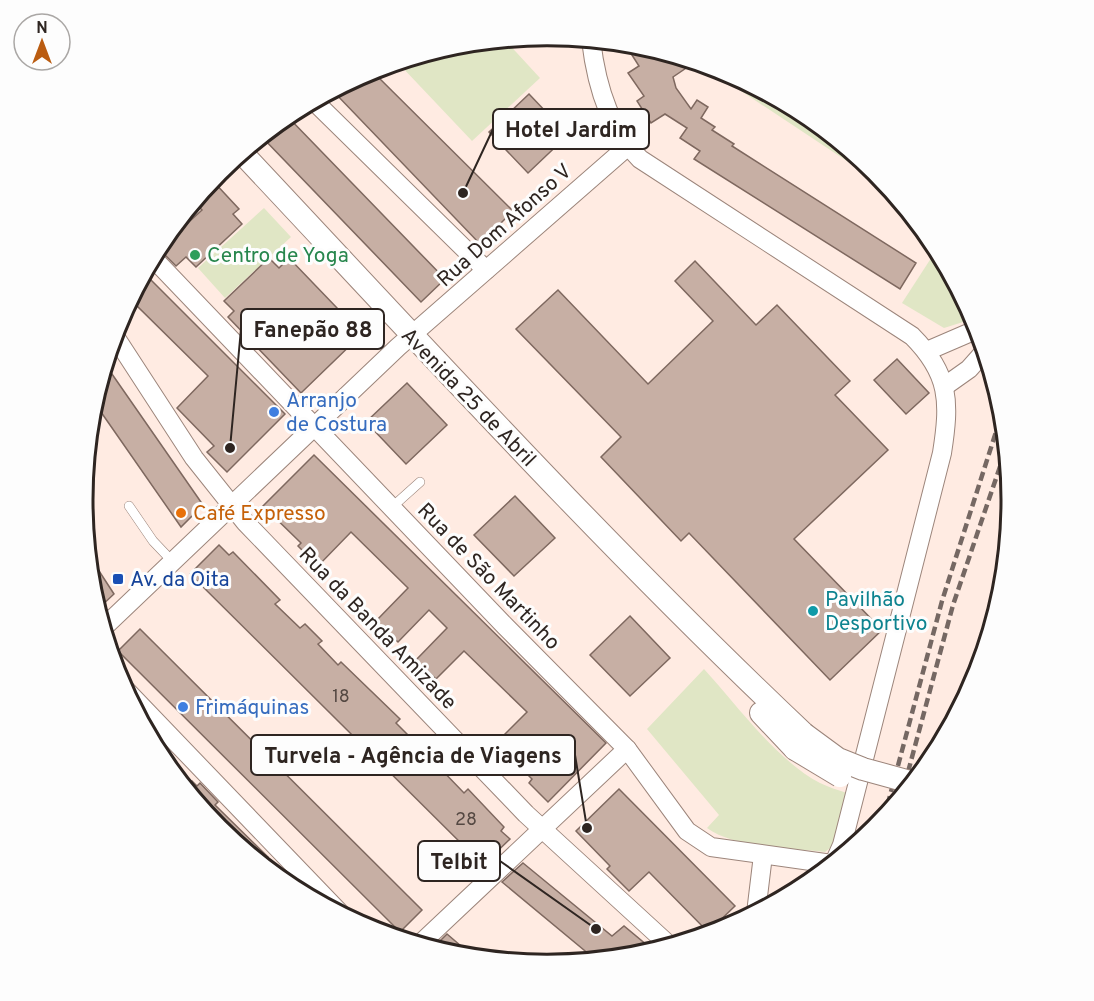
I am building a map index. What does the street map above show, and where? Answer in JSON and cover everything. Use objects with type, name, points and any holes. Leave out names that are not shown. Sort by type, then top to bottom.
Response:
[{"type":"street","points":[[593,49],[600,91],[627,147],[640,159],[912,336],[927,351],[945,386],[948,416],[942,453],[842,846]]},
{"type":"street","points":[[320,107],[486,270]]},
{"type":"street","name":"Rua Dom Afonso V","points":[[109,621],[313,426],[411,336],[627,147]]},
{"type":"street","name":"Avenida 25 de Abril","points":[[248,159],[411,336],[800,741],[832,772],[895,792]]},
{"type":"street","name":"Rua de São Martinho","points":[[159,265],[627,749],[687,831],[711,847],[821,862]]},
{"type":"street","points":[[927,351],[968,333]]},
{"type":"street","name":"Rua da Banda Amizade","points":[[121,345],[194,458],[231,505],[543,830],[663,940]]},
{"type":"street","points":[[945,386],[969,369],[978,359]]},
{"type":"street","points":[[145,710],[324,896]]},
{"type":"street","name":"Avenida 25 de Abril","points":[[800,741],[863,769],[904,780]]},
{"type":"street","points":[[426,938],[627,749]]},
{"type":"street","points":[[757,903],[763,855]]},
{"type":"lane","points":[[392,508],[420,482]]},
{"type":"lane","points":[[129,506],[153,541],[172,561]]},
{"type":"green space","points":[[512,48],[540,78],[472,141],[405,70],[458,55]]},
{"type":"green space","points":[[736,88],[799,123],[852,165]]},
{"type":"green space","points":[[264,208],[291,237],[225,298],[198,268]]},
{"type":"green space","points":[[931,259],[964,321],[944,328],[902,303]]},
{"type":"green space","points":[[704,669],[758,731],[788,761],[820,783],[847,793],[835,844],[825,852],[732,840],[707,828],[719,815],[647,729]]},
{"type":"building","points":[[632,54],[685,69],[673,77],[676,88],[691,109],[697,100],[708,107],[701,118],[715,127],[712,130],[734,144],[732,146],[916,263],[900,289],[694,159],[700,151],[680,138],[687,128],[665,114],[651,123],[637,101],[644,96],[628,73],[639,66]]},
{"type":"building","points":[[380,79],[513,211],[480,244],[339,97]]},
{"type":"building","points":[[529,94],[568,135],[528,173],[489,132]]},
{"type":"building","points":[[294,124],[445,279],[421,302],[268,143]]},
{"type":"building","points":[[219,187],[239,209],[233,214],[242,224],[196,267],[186,257],[176,266],[165,255],[187,224],[202,210],[200,208]]},
{"type":"building","points":[[269,258],[279,268],[289,258],[362,334],[301,393],[228,317],[234,311],[224,301]]},
{"type":"building","points":[[695,261],[756,325],[777,305],[850,381],[835,395],[888,450],[794,539],[882,630],[830,680],[689,533],[681,541],[601,457],[621,437],[516,329],[558,290],[648,384],[713,321],[675,281]]},
{"type":"building","points":[[151,280],[285,414],[227,472],[207,452],[214,446],[177,408],[208,376],[137,306]]},
{"type":"building","points":[[897,359],[929,393],[906,414],[874,380]]},
{"type":"building","points":[[111,373],[203,505],[181,527],[102,413]]},
{"type":"building","points":[[407,383],[447,425],[406,464],[366,422]]},
{"type":"building","points":[[314,455],[606,743],[548,802],[529,783],[532,779],[496,743],[527,712],[464,651],[436,679],[416,660],[447,628],[429,610],[398,642],[376,621],[408,588],[351,532],[318,566],[298,546],[301,543],[263,506]]},
{"type":"building","points":[[515,496],[555,538],[514,576],[474,535]]},
{"type":"building","points":[[219,545],[229,555],[233,552],[280,600],[275,604],[300,628],[305,624],[322,641],[318,644],[338,665],[341,662],[400,719],[396,723],[417,744],[420,741],[439,760],[436,764],[464,793],[468,789],[504,827],[501,831],[510,839],[483,865],[190,574]]},
{"type":"building","points":[[99,571],[114,594],[105,603]]},
{"type":"building","points":[[630,616],[670,658],[630,696],[590,655]]},
{"type":"building","points":[[140,629],[422,910],[402,930],[396,928],[119,650]]},
{"type":"building","points":[[191,782],[197,786],[200,783],[218,802],[215,805],[267,858],[226,822]]},
{"type":"building","points":[[619,789],[735,906],[720,920],[703,927],[649,872],[629,891],[607,869],[610,866],[576,831]]},
{"type":"building","points":[[523,863],[612,936],[624,926],[645,944],[587,953],[502,882]]},
{"type":"building","points":[[447,934],[462,947],[458,946],[439,942]]},
{"type":"railway","points":[[889,799],[942,601],[996,433]]},
{"type":"railway","points":[[906,778],[953,605],[1000,468]]},
{"type":"place","name":"Hotel Jardim","points":[[463,193]]},
{"type":"place","name":"Centro de Yoga","points":[[195,255]]},
{"type":"place","name":"Arranjo de Costura","points":[[274,412]]},
{"type":"place","name":"Fanepão 88","points":[[230,448]]},
{"type":"place","name":"Café Expresso","points":[[181,513]]},
{"type":"place","name":"Av. da Oita","points":[[118,579]]},
{"type":"place","name":"Pavilhão Desportivo","points":[[813,611]]},
{"type":"place","name":"Frimáquinas","points":[[183,707]]},
{"type":"place","name":"Turvela - Agência de Viagens","points":[[587,828]]},
{"type":"place","name":"Telbit","points":[[596,929]]}]
